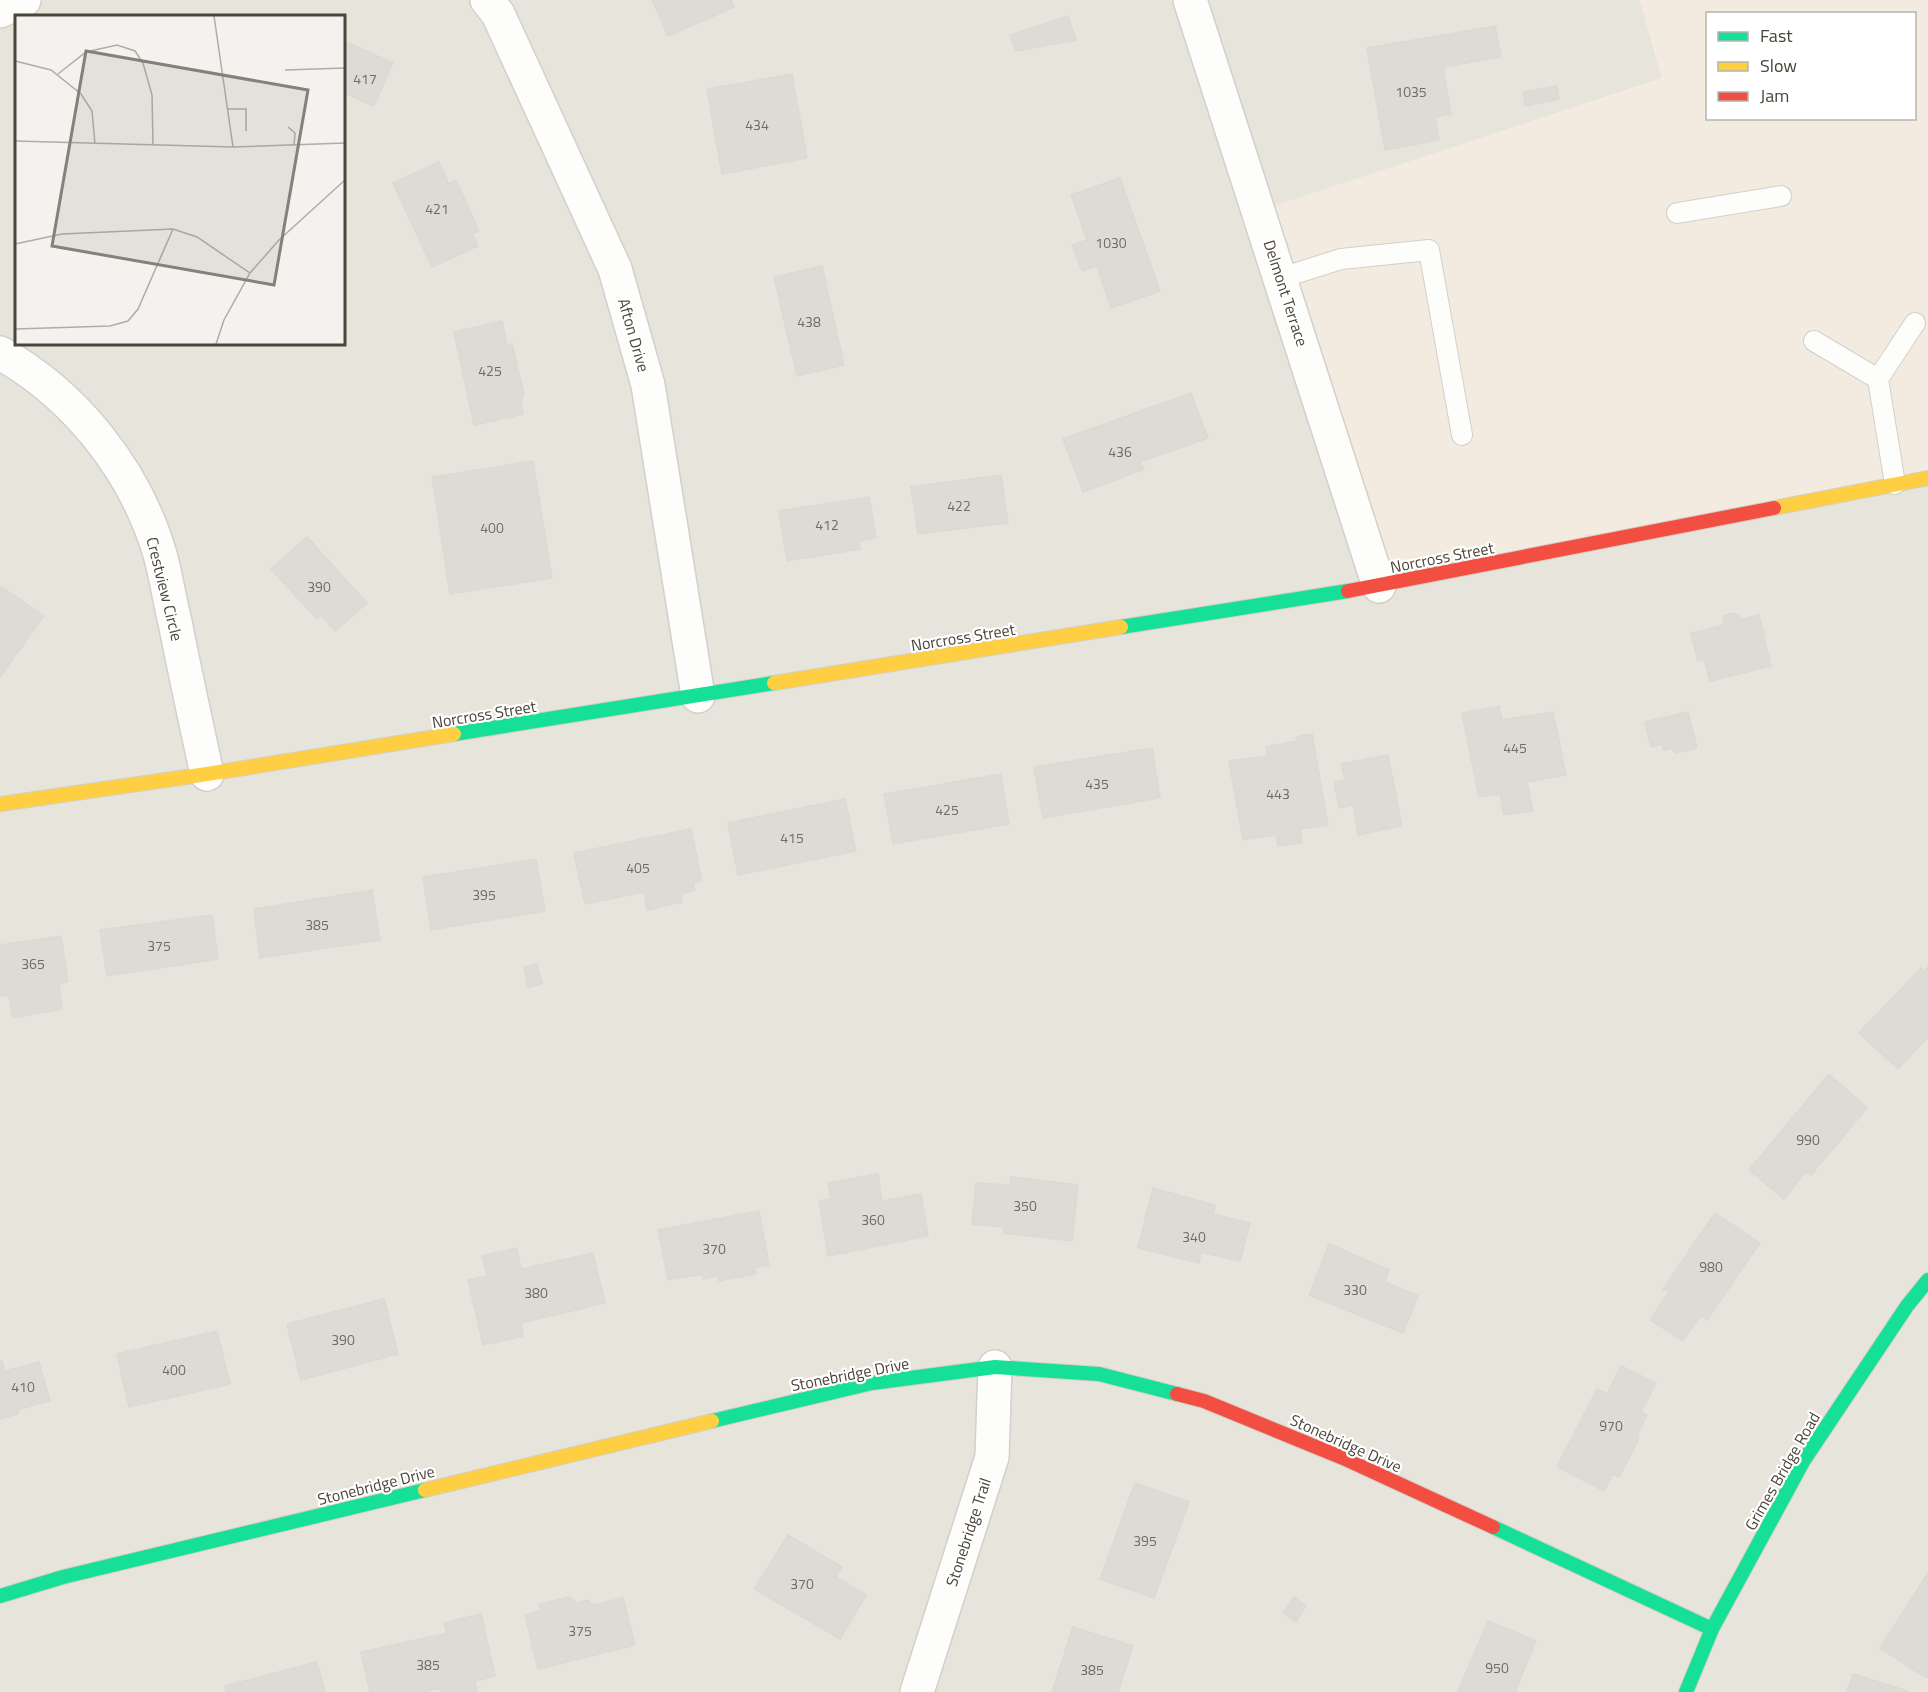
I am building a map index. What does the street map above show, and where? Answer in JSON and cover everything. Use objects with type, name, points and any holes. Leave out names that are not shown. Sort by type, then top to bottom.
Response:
[{"type":"street","points":[[0,11],[24,0]]},
{"type":"street","name":"Afton Drive","points":[[487,0],[498,14],[615,269],[648,385],[698,696]]},
{"type":"street","name":"Delmont Terrace","points":[[1190,0],[1379,586]]},
{"type":"street","name":"Crestview Circle","points":[[0,353],[20,364],[67,402],[104,444],[136,495],[159,551],[207,774]]},
{"type":"street","name":"Norcross Street","points":[[0,804],[207,774],[1379,586],[1928,478]]},
{"type":"street","name":"Grimes Bridge Road","points":[[1686,1692],[1712,1629],[1804,1460],[1928,1280]]},
{"type":"street","name":"Stonebridge Drive","points":[[0,1596],[63,1577],[872,1383],[995,1367],[1099,1374],[1204,1401],[1343,1458],[1712,1629]]},
{"type":"street","name":"Stonebridge Trail","points":[[917,1692],[992,1457],[995,1367]]},
{"type":"lane","points":[[1677,213],[1781,196]]},
{"type":"lane","points":[[1281,278],[1341,259],[1429,250],[1462,435]]},
{"type":"lane","points":[[1895,484],[1878,379],[1914,322]]},
{"type":"lane","points":[[1814,342],[1878,379]]},
{"type":"shaded area","points":[[0,0],[1640,0],[1662,78],[1274,207],[1928,474],[1928,1692],[0,1692]]},
{"type":"shaded area","points":[[1640,0],[1928,0],[1928,474],[1379,587],[1274,206],[1662,78]]},
{"type":"building","points":[[652,0],[731,0],[734,7],[668,36]]},
{"type":"building","points":[[1068,16],[1076,40],[1016,51],[1010,35]]},
{"type":"building","points":[[1495,26],[1501,57],[1443,67],[1451,114],[1435,117],[1439,140],[1385,150],[1367,48]]},
{"type":"building","points":[[345,41],[393,63],[374,106],[345,93]]},
{"type":"building","points":[[792,74],[807,158],[722,174],[707,89]]},
{"type":"building","points":[[1557,86],[1559,99],[1525,106],[1523,92]]},
{"type":"building","points":[[439,162],[449,184],[456,180],[479,231],[472,234],[478,246],[432,267],[393,183]]},
{"type":"building","points":[[1120,178],[1160,291],[1111,308],[1097,266],[1082,271],[1072,245],[1087,240],[1071,195]]},
{"type":"building","points":[[822,266],[844,365],[797,376],[774,277]]},
{"type":"building","points":[[502,321],[507,345],[512,344],[524,395],[521,401],[523,414],[474,425],[454,332]]},
{"type":"building","points":[[1191,393],[1208,438],[1140,462],[1144,469],[1083,492],[1063,439]]},
{"type":"building","points":[[533,461],[552,578],[450,594],[432,477]]},
{"type":"building","points":[[1001,475],[1008,523],[918,534],[911,487]]},
{"type":"building","points":[[869,497],[876,538],[859,541],[861,549],[787,561],[779,511]]},
{"type":"building","points":[[307,537],[367,603],[335,631],[321,615],[317,619],[271,569]]},
{"type":"building","points":[[2,587],[44,616],[0,677],[0,590]]},
{"type":"building","points":[[1734,613],[1743,619],[1759,615],[1771,666],[1710,681],[1704,660],[1698,661],[1691,633],[1725,625],[1723,616]]},
{"type":"building","points":[[1499,706],[1502,720],[1553,712],[1566,775],[1527,782],[1533,811],[1504,815],[1500,794],[1479,797],[1462,713]]},
{"type":"building","points":[[1688,712],[1697,748],[1676,753],[1671,748],[1664,750],[1662,744],[1651,747],[1645,722]]},
{"type":"building","points":[[1312,734],[1328,825],[1300,829],[1302,843],[1278,846],[1276,835],[1243,840],[1229,761],[1267,756],[1266,747],[1297,741],[1296,737]]},
{"type":"building","points":[[1152,748],[1160,798],[1043,818],[1034,767]]},
{"type":"building","points":[[1388,755],[1402,826],[1358,835],[1353,805],[1339,808],[1334,782],[1345,780],[1341,764]]},
{"type":"building","points":[[1001,774],[1009,824],[893,844],[884,794]]},
{"type":"building","points":[[845,799],[856,851],[738,875],[728,823]]},
{"type":"building","points":[[691,829],[702,881],[693,883],[695,890],[681,894],[682,902],[647,910],[644,892],[585,904],[574,853]]},
{"type":"building","points":[[536,859],[545,911],[431,930],[423,877]]},
{"type":"building","points":[[372,890],[380,940],[260,958],[254,909]]},
{"type":"building","points":[[212,915],[218,959],[107,976],[100,930]]},
{"type":"building","points":[[61,936],[68,981],[59,985],[62,1009],[13,1018],[9,995],[0,996],[0,945]]},
{"type":"building","points":[[537,964],[542,984],[528,987],[524,967]]},
{"type":"building","points":[[1928,967],[1928,1037],[1898,1069],[1859,1033],[1921,968],[1924,971]]},
{"type":"building","points":[[1829,1074],[1867,1108],[1811,1175],[1806,1172],[1784,1199],[1749,1170]]},
{"type":"building","points":[[878,1174],[882,1201],[921,1194],[928,1236],[828,1256],[819,1201],[831,1199],[828,1183]]},
{"type":"building","points":[[1011,1177],[1078,1185],[1072,1241],[1003,1233],[1004,1227],[972,1224],[976,1183],[1010,1185]]},
{"type":"building","points":[[1153,1188],[1215,1205],[1213,1214],[1250,1223],[1240,1261],[1201,1252],[1199,1263],[1138,1248]]},
{"type":"building","points":[[759,1211],[769,1265],[755,1268],[756,1274],[719,1281],[718,1276],[703,1279],[703,1274],[668,1280],[658,1230]]},
{"type":"building","points":[[1715,1213],[1760,1243],[1707,1320],[1701,1315],[1683,1341],[1650,1320],[1669,1292],[1663,1289]]},
{"type":"building","points":[[1329,1244],[1389,1270],[1385,1282],[1418,1296],[1403,1333],[1309,1295]]},
{"type":"building","points":[[517,1248],[521,1269],[593,1253],[605,1303],[521,1323],[523,1336],[483,1345],[468,1280],[487,1276],[482,1256]]},
{"type":"building","points":[[384,1299],[398,1354],[301,1380],[287,1324]]},
{"type":"building","points":[[217,1331],[230,1384],[129,1407],[117,1354]]},
{"type":"building","points":[[0,1361],[5,1371],[39,1362],[50,1401],[19,1409],[18,1414],[0,1419]]},
{"type":"building","points":[[1621,1366],[1656,1383],[1641,1412],[1647,1415],[1637,1435],[1639,1439],[1619,1477],[1613,1474],[1604,1491],[1557,1467],[1597,1389],[1607,1394]]},
{"type":"building","points":[[1135,1483],[1189,1502],[1154,1598],[1100,1579]]},
{"type":"building","points":[[788,1535],[842,1567],[836,1577],[866,1595],[840,1639],[754,1589]]},
{"type":"building","points":[[1928,1573],[1928,1675],[1926,1678],[1880,1648]]},
{"type":"building","points":[[570,1597],[575,1603],[588,1600],[593,1605],[623,1598],[635,1645],[538,1669],[525,1615],[541,1611],[539,1604]]},
{"type":"building","points":[[1294,1597],[1306,1606],[1296,1622],[1283,1613]]},
{"type":"building","points":[[481,1614],[495,1676],[475,1681],[477,1692],[441,1692],[440,1688],[422,1692],[370,1692],[361,1652],[447,1633],[444,1623]]},
{"type":"building","points":[[1488,1621],[1536,1641],[1515,1692],[1458,1692]]},
{"type":"building","points":[[1073,1627],[1133,1646],[1118,1692],[1052,1692]]},
{"type":"building","points":[[317,1662],[325,1692],[226,1692],[225,1686]]},
{"type":"building","points":[[1853,1674],[1908,1691],[1847,1692]]},
{"type":"traffic: fast","points":[[1121,627],[1348,591]]},
{"type":"traffic: fast","points":[[454,734],[774,683]]},
{"type":"traffic: fast","points":[[1686,1692],[1712,1629],[1804,1460],[1907,1306],[1928,1280]]},
{"type":"traffic: fast","points":[[712,1421],[872,1383],[995,1367],[1099,1374],[1177,1394]]},
{"type":"traffic: fast","points":[[0,1596],[63,1577],[425,1490]]},
{"type":"traffic: fast","points":[[1493,1527],[1712,1629]]},
{"type":"traffic: slow","points":[[1774,508],[1928,478]]},
{"type":"traffic: slow","points":[[774,683],[1121,627]]},
{"type":"traffic: slow","points":[[0,804],[207,774],[454,734]]},
{"type":"traffic: slow","points":[[425,1490],[712,1421]]},
{"type":"traffic: jam","points":[[1348,591],[1774,508]]},
{"type":"traffic: jam","points":[[1177,1394],[1204,1401],[1343,1458],[1493,1527]]}]
